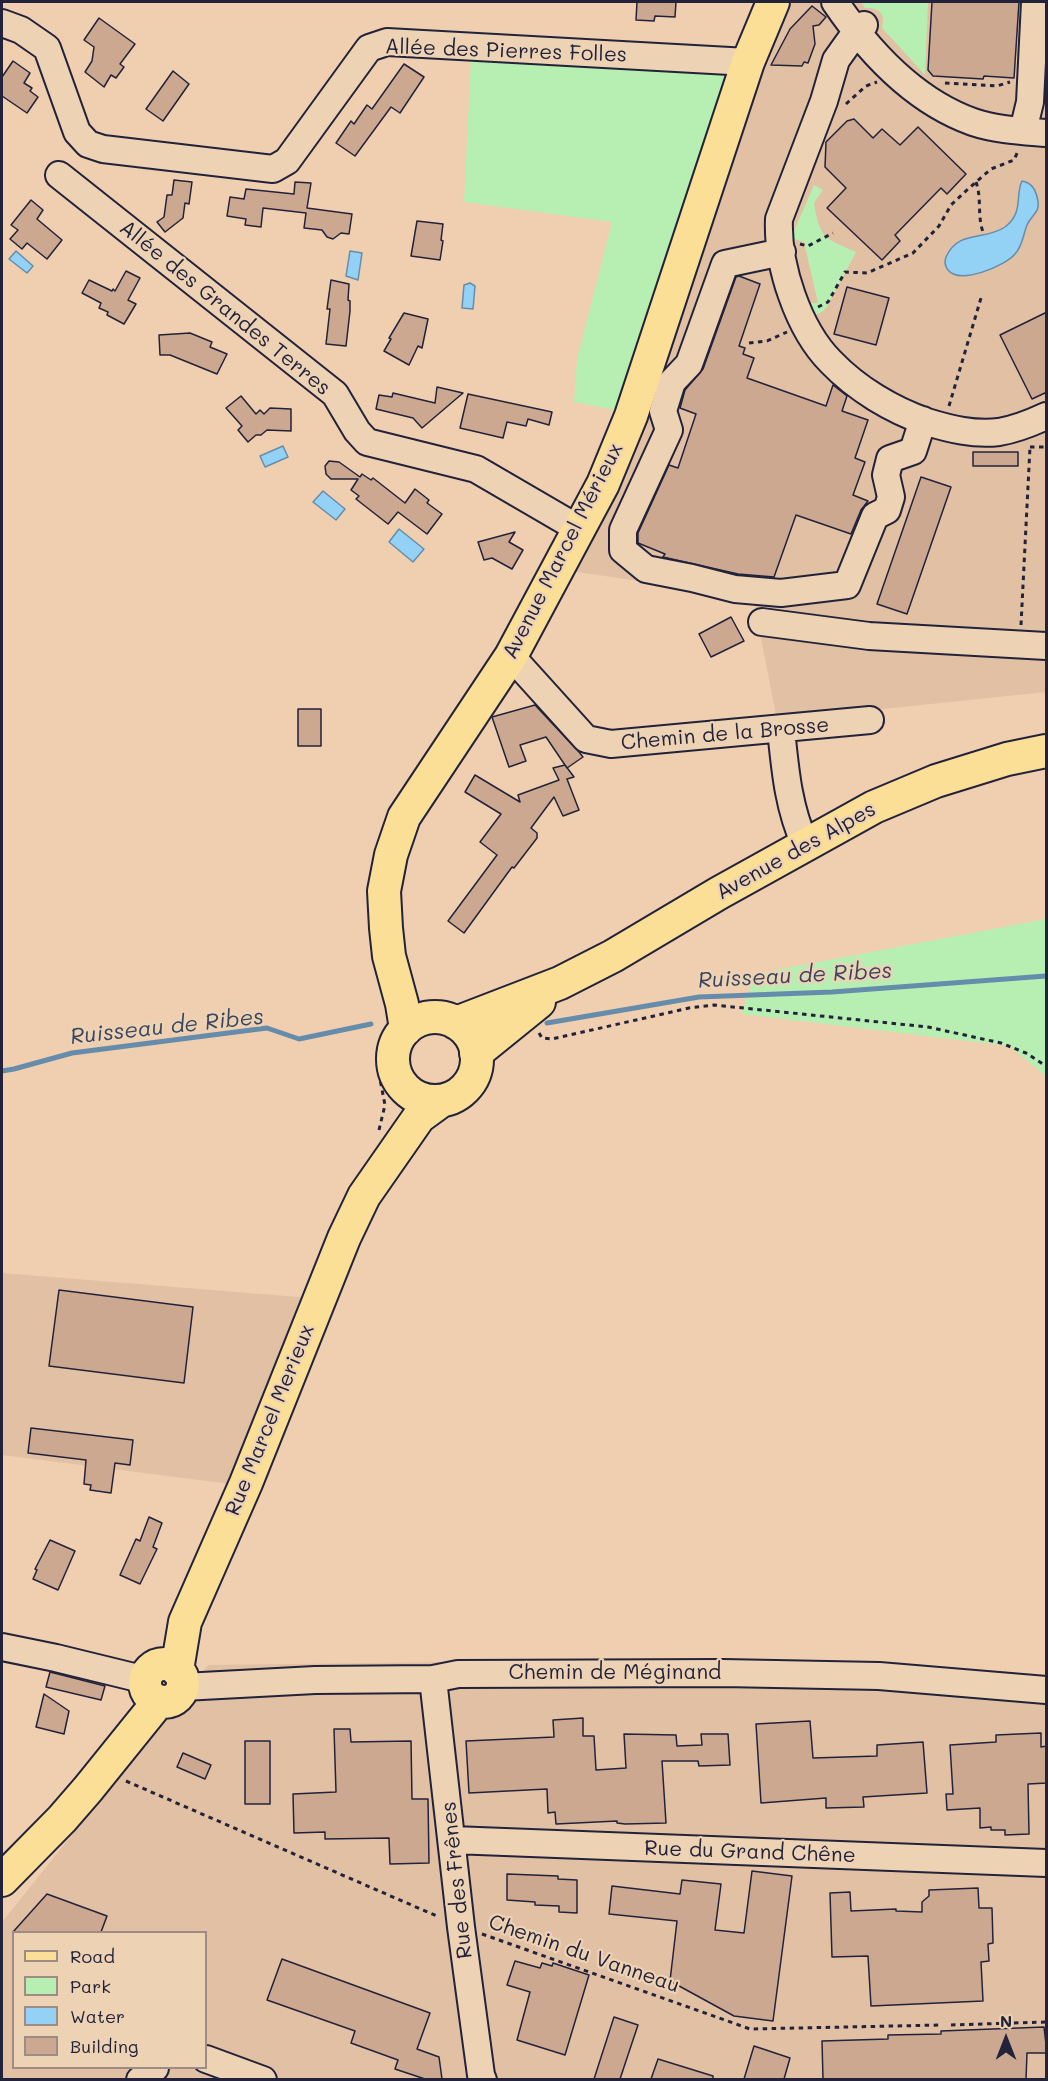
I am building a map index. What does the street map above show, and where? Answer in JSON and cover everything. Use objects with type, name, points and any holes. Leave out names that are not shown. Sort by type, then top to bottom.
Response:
[{"type":"main road","name":"Avenue Marcel Mérieux","points":[[395,1029],[402,1004],[389,956],[384,891],[391,855],[404,818],[510,656],[603,484],[631,416],[748,62],[764,2]]},
{"type":"main road","name":"Avenue Marcel Mérieux","points":[[748,62],[773,2]]},
{"type":"main road","name":"Avenue des Alpes","points":[[445,1020],[560,983],[613,956],[805,844],[874,807],[936,782],[1007,759],[1047,751]]},
{"type":"main road","name":"Avenue Marcel Mérieux","points":[[389,956],[414,1000],[445,1020]]},
{"type":"main road","name":"Avenue des Alpes","points":[[476,1053],[524,1012],[544,999],[560,983]]},
{"type":"main road","points":[[424,1019],[445,1020],[464,1029],[472,1041],[477,1061],[474,1075],[466,1088],[455,1096],[441,1101],[420,1099],[410,1094],[396,1076],[393,1064],[393,1053],[397,1041],[395,1029],[424,1019]]},
{"type":"main road","name":"Rue Marcel Merieux","points":[[378,1176],[397,1113],[402,1086]]},
{"type":"main road","name":"Rue Marcel Merieux","points":[[2,1880],[62,1819],[103,1770],[166,1685],[185,1622],[246,1483],[344,1238],[364,1196],[419,1117],[441,1101]]},
{"type":"street","points":[[835,2],[897,75],[921,95],[972,121],[1029,137],[1031,81],[1040,51],[1035,2]]},
{"type":"street","points":[[849,2],[860,29],[950,110]]},
{"type":"street","name":"Allée des Pierres Folles","points":[[2,23],[21,30],[47,48],[77,132],[88,144],[103,149],[273,169],[287,161],[369,48],[387,42],[748,62]]},
{"type":"street","points":[[860,29],[836,60],[824,101],[779,219],[779,235],[787,247],[787,283],[802,320],[830,361],[863,389],[909,416],[956,431],[996,432],[1020,428],[1047,417]]},
{"type":"street","name":"Allée des Grandes Terres","points":[[59,175],[335,394],[357,431],[367,442],[476,469],[579,529]]},
{"type":"street","points":[[787,247],[725,264],[689,364],[672,382],[663,411],[669,430],[622,530],[622,550],[646,569],[735,589],[781,593],[847,585],[875,516],[887,510],[891,497],[886,475],[890,459],[913,451],[928,422]]},
{"type":"street","points":[[762,622],[869,636],[1047,646]]},
{"type":"street","name":"Chemin de la Brosse","points":[[510,656],[586,739],[611,744],[870,720]]},
{"type":"street","points":[[781,729],[787,789],[798,829],[805,844]]},
{"type":"street","name":"Chemin de Méginand","points":[[2,1647],[166,1685],[433,1679],[458,1674],[723,1673],[855,1675],[1047,1690]]},
{"type":"street","name":"Rue des Frênes","points":[[433,1679],[453,1840],[461,1927],[483,2079]]},
{"type":"street","name":"Rue du Grand Chêne","points":[[453,1840],[1047,1863]]},
{"type":"street","points":[[207,2060],[262,2079]]},
{"type":"street","points":[[140,2079],[152,2069]]},
{"type":"path","points":[[844,106],[866,86],[897,75]]},
{"type":"path","points":[[932,93],[943,83],[997,86],[1017,81],[1031,81]]},
{"type":"path","points":[[749,343],[767,341],[789,331],[810,312],[828,302],[845,272],[867,273],[913,253],[939,226],[951,205],[991,169],[1014,160],[1029,137]]},
{"type":"path","points":[[976,182],[980,202],[979,221],[983,232]]},
{"type":"path","points":[[787,247],[808,246],[833,233]]},
{"type":"path","points":[[928,422],[948,407],[981,298]]},
{"type":"path","points":[[1020,645],[1030,447]]},
{"type":"path","points":[[552,1039],[689,1008],[714,1005],[928,1027],[1001,1043],[1026,1053],[1047,1066]]},
{"type":"path","points":[[378,1137],[385,1105],[379,1074],[380,1051],[395,1029]]},
{"type":"path","name":"Chemin du Vanneau","points":[[103,1770],[461,1927],[750,2029],[941,2025]]},
{"type":"path","points":[[951,2025],[1047,2022]]},
{"type":"shaded area","points":[[789,2],[817,2],[827,5],[833,2],[1046,2],[1046,692],[777,720],[753,598],[571,571],[748,101],[761,80]]},
{"type":"shaded area","points":[[2,1273],[311,1298],[231,1484],[2,1455]]},
{"type":"shaded area","points":[[688,1659],[883,1662],[1046,1677],[1046,2079],[2,2080],[2,1922],[208,1665]]},
{"type":"green space","points":[[861,2],[928,2],[925,75],[882,28],[883,19],[880,12],[865,8]]},
{"type":"green space","points":[[471,58],[719,69],[729,77],[615,410],[574,402],[577,359],[612,222],[464,202]]},
{"type":"green space","points":[[814,185],[823,190],[814,203],[821,231],[830,240],[856,252],[827,307],[813,316],[806,303],[818,303],[804,242],[791,238]]},
{"type":"green space","points":[[1046,919],[1046,1076],[1009,1046],[741,1014],[755,974]]},
{"type":"water","points":[[1022,181],[1033,188],[1038,205],[1027,225],[1018,251],[1002,264],[972,275],[962,276],[948,270],[945,264],[946,257],[958,242],[997,231],[1011,222],[1017,210]]},
{"type":"water","points":[[16,251],[33,266],[27,273],[9,259]]},
{"type":"water","points":[[350,251],[362,253],[358,280],[346,276]]},
{"type":"water","points":[[470,283],[475,286],[473,309],[462,308],[464,285]]},
{"type":"water","points":[[283,446],[288,457],[265,467],[260,456]]},
{"type":"water","points":[[323,491],[345,509],[336,520],[313,502]]},
{"type":"water","points":[[399,529],[424,549],[413,562],[389,542]]},
{"type":"building","points":[[637,2],[676,2],[675,17],[655,16],[654,21],[636,20]]},
{"type":"building","points":[[932,2],[1019,2],[1014,78],[933,76],[928,70]]},
{"type":"building","points":[[812,6],[826,17],[819,25],[813,26],[815,44],[808,63],[804,62],[802,66],[771,65],[790,29]]},
{"type":"building","points":[[99,18],[135,44],[120,64],[124,67],[116,78],[111,75],[104,87],[85,72],[92,61],[94,47],[84,40]]},
{"type":"building","points":[[13,61],[30,73],[24,83],[32,88],[30,91],[38,97],[27,113],[2,96],[2,77]]},
{"type":"building","points":[[404,64],[424,77],[400,113],[391,107],[355,156],[336,143],[351,121],[354,124],[367,105],[372,109]]},
{"type":"building","points":[[173,71],[189,84],[163,121],[146,109]]},
{"type":"building","points":[[854,119],[873,138],[882,129],[900,145],[918,127],[966,174],[947,194],[941,188],[895,235],[900,241],[882,260],[827,208],[846,188],[825,167],[826,142],[847,121]]},
{"type":"building","points":[[174,180],[192,182],[189,204],[185,203],[183,218],[165,232],[157,222],[164,217],[167,195],[172,195]]},
{"type":"building","points":[[295,182],[311,183],[307,208],[352,214],[349,234],[341,233],[333,239],[327,237],[322,230],[304,228],[306,213],[263,208],[261,227],[245,225],[246,219],[227,216],[230,197],[244,199],[246,189],[294,194]]},
{"type":"building","points":[[31,200],[43,210],[37,219],[62,240],[47,259],[27,243],[22,249],[10,239],[18,230],[11,225]]},
{"type":"building","points":[[417,221],[443,224],[440,260],[411,256]]},
{"type":"building","points":[[126,271],[140,278],[128,300],[136,304],[124,324],[99,308],[101,303],[82,293],[89,280],[115,291]]},
{"type":"building","points":[[736,277],[760,284],[739,346],[745,348],[743,354],[754,358],[747,378],[826,406],[833,385],[847,396],[842,411],[868,420],[855,458],[865,462],[853,495],[868,501],[861,510],[851,534],[796,515],[774,577],[738,574],[663,557],[665,554],[638,543],[638,533],[669,465],[678,468],[696,414],[680,408],[685,390],[703,369]]},
{"type":"building","points":[[331,280],[349,284],[350,311],[346,346],[326,344]]},
{"type":"building","points":[[847,287],[889,298],[876,345],[834,334]]},
{"type":"building","points":[[1047,312],[1047,392],[1032,399],[1000,335]]},
{"type":"building","points":[[404,313],[428,319],[422,348],[418,346],[409,365],[384,351]]},
{"type":"building","points":[[190,333],[212,342],[210,347],[227,354],[217,374],[170,355],[160,355],[159,335]]},
{"type":"building","points":[[437,387],[463,393],[422,428],[413,418],[376,409],[379,395],[392,397],[393,393],[435,403]]},
{"type":"building","points":[[468,394],[552,412],[549,425],[528,419],[526,426],[507,422],[503,438],[460,428]]},
{"type":"building","points":[[241,396],[256,414],[260,410],[264,414],[270,408],[291,409],[291,431],[267,430],[248,442],[238,430],[242,426],[226,408]]},
{"type":"building","points":[[973,452],[1018,452],[1018,466],[973,466]]},
{"type":"building","points":[[329,461],[339,462],[360,477],[362,474],[371,480],[373,478],[405,503],[415,489],[429,500],[427,503],[442,514],[427,534],[398,512],[388,524],[356,499],[359,496],[351,490],[358,479],[331,479],[326,474],[325,466]]},
{"type":"building","points":[[921,477],[951,487],[907,614],[877,604]]},
{"type":"building","points":[[515,532],[509,542],[523,550],[512,569],[492,558],[484,560],[478,542]]},
{"type":"building","points":[[731,617],[744,641],[711,657],[699,634]]},
{"type":"building","points":[[535,705],[583,757],[567,768],[546,737],[520,745],[526,761],[509,767],[492,717]]},
{"type":"building","points":[[298,709],[321,709],[321,746],[298,746]]},
{"type":"building","points":[[565,765],[574,777],[567,779],[579,810],[563,816],[554,797],[531,828],[537,833],[537,838],[514,868],[512,867],[464,933],[448,921],[497,855],[480,842],[501,814],[465,792],[475,775],[520,802],[518,795],[559,780],[553,768]]},
{"type":"building","points":[[59,1290],[193,1307],[184,1383],[49,1366]]},
{"type":"building","points":[[31,1428],[133,1440],[130,1465],[115,1463],[111,1493],[90,1490],[91,1485],[84,1484],[86,1460],[28,1453]]},
{"type":"building","points":[[149,1517],[162,1523],[153,1547],[157,1549],[140,1584],[120,1575],[136,1539],[140,1541]]},
{"type":"building","points":[[50,1540],[75,1551],[58,1590],[33,1579],[37,1570],[35,1569]]},
{"type":"building","points":[[50,1672],[105,1686],[101,1700],[46,1687]]},
{"type":"building","points":[[44,1694],[69,1711],[64,1734],[36,1727]]},
{"type":"building","points":[[583,1718],[583,1736],[594,1736],[596,1770],[626,1768],[624,1734],[676,1735],[677,1746],[702,1745],[701,1734],[728,1734],[730,1765],[699,1766],[698,1761],[662,1761],[666,1823],[625,1824],[617,1823],[617,1821],[556,1824],[555,1812],[548,1813],[547,1789],[469,1793],[466,1741],[554,1737],[553,1720]]},
{"type":"building","points":[[810,1721],[813,1758],[877,1756],[877,1745],[923,1742],[927,1793],[863,1797],[864,1807],[826,1808],[826,1798],[761,1803],[756,1724]]},
{"type":"building","points":[[334,1729],[350,1729],[351,1742],[411,1741],[412,1799],[428,1799],[429,1863],[390,1864],[389,1838],[325,1839],[325,1832],[294,1833],[293,1794],[336,1792]]},
{"type":"building","points":[[1041,1733],[1041,1747],[1047,1746],[1047,1783],[1028,1784],[1029,1834],[1005,1835],[1005,1830],[991,1830],[991,1827],[980,1828],[980,1808],[947,1810],[946,1794],[953,1794],[950,1745],[996,1742],[996,1735]]},
{"type":"building","points":[[245,1741],[270,1741],[270,1804],[245,1804]]},
{"type":"building","points":[[183,1753],[211,1765],[205,1779],[177,1767]]},
{"type":"building","points":[[752,1871],[792,1876],[773,2021],[734,2016],[670,1981],[677,1921],[609,1914],[612,1886],[680,1894],[682,1880],[721,1884],[715,1930],[744,1933]]},
{"type":"building","points":[[507,1874],[558,1876],[558,1879],[577,1880],[577,1913],[559,1912],[559,1906],[507,1900]]},
{"type":"building","points":[[978,1888],[979,1908],[992,1908],[993,1943],[988,1944],[989,1961],[981,1962],[983,2001],[871,2006],[868,1956],[832,1957],[830,1893],[850,1892],[851,1911],[896,1909],[896,1911],[922,1912],[922,1902],[929,1896],[929,1890]]},
{"type":"building","points":[[47,1894],[107,1916],[101,1931],[14,1931]]},
{"type":"building","points":[[282,1959],[430,2013],[417,2049],[439,2057],[442,2079],[425,2079],[395,2069],[398,2060],[351,2043],[355,2031],[267,2000]]},
{"type":"building","points":[[515,1961],[540,1968],[542,1963],[552,1966],[553,1963],[589,1975],[565,2055],[517,2040],[530,1992],[507,1985]]},
{"type":"building","points":[[614,2017],[638,2025],[620,2079],[594,2079]]},
{"type":"building","points":[[1044,2027],[1047,2053],[1027,2053],[1026,2079],[823,2079],[822,2041],[888,2039],[888,2035],[941,2034],[941,2031]]},
{"type":"building","points":[[754,2046],[790,2058],[784,2079],[744,2079]]},
{"type":"building","points":[[658,2059],[713,2076],[713,2079],[651,2079]]},
{"type":"waterway","name":"Ruisseau de Ribes","points":[[547,1023],[699,997],[832,992],[1046,976]]},
{"type":"waterway","name":"Ruisseau de Ribes","points":[[2,1071],[72,1053],[267,1028],[299,1039],[371,1024]]}]
